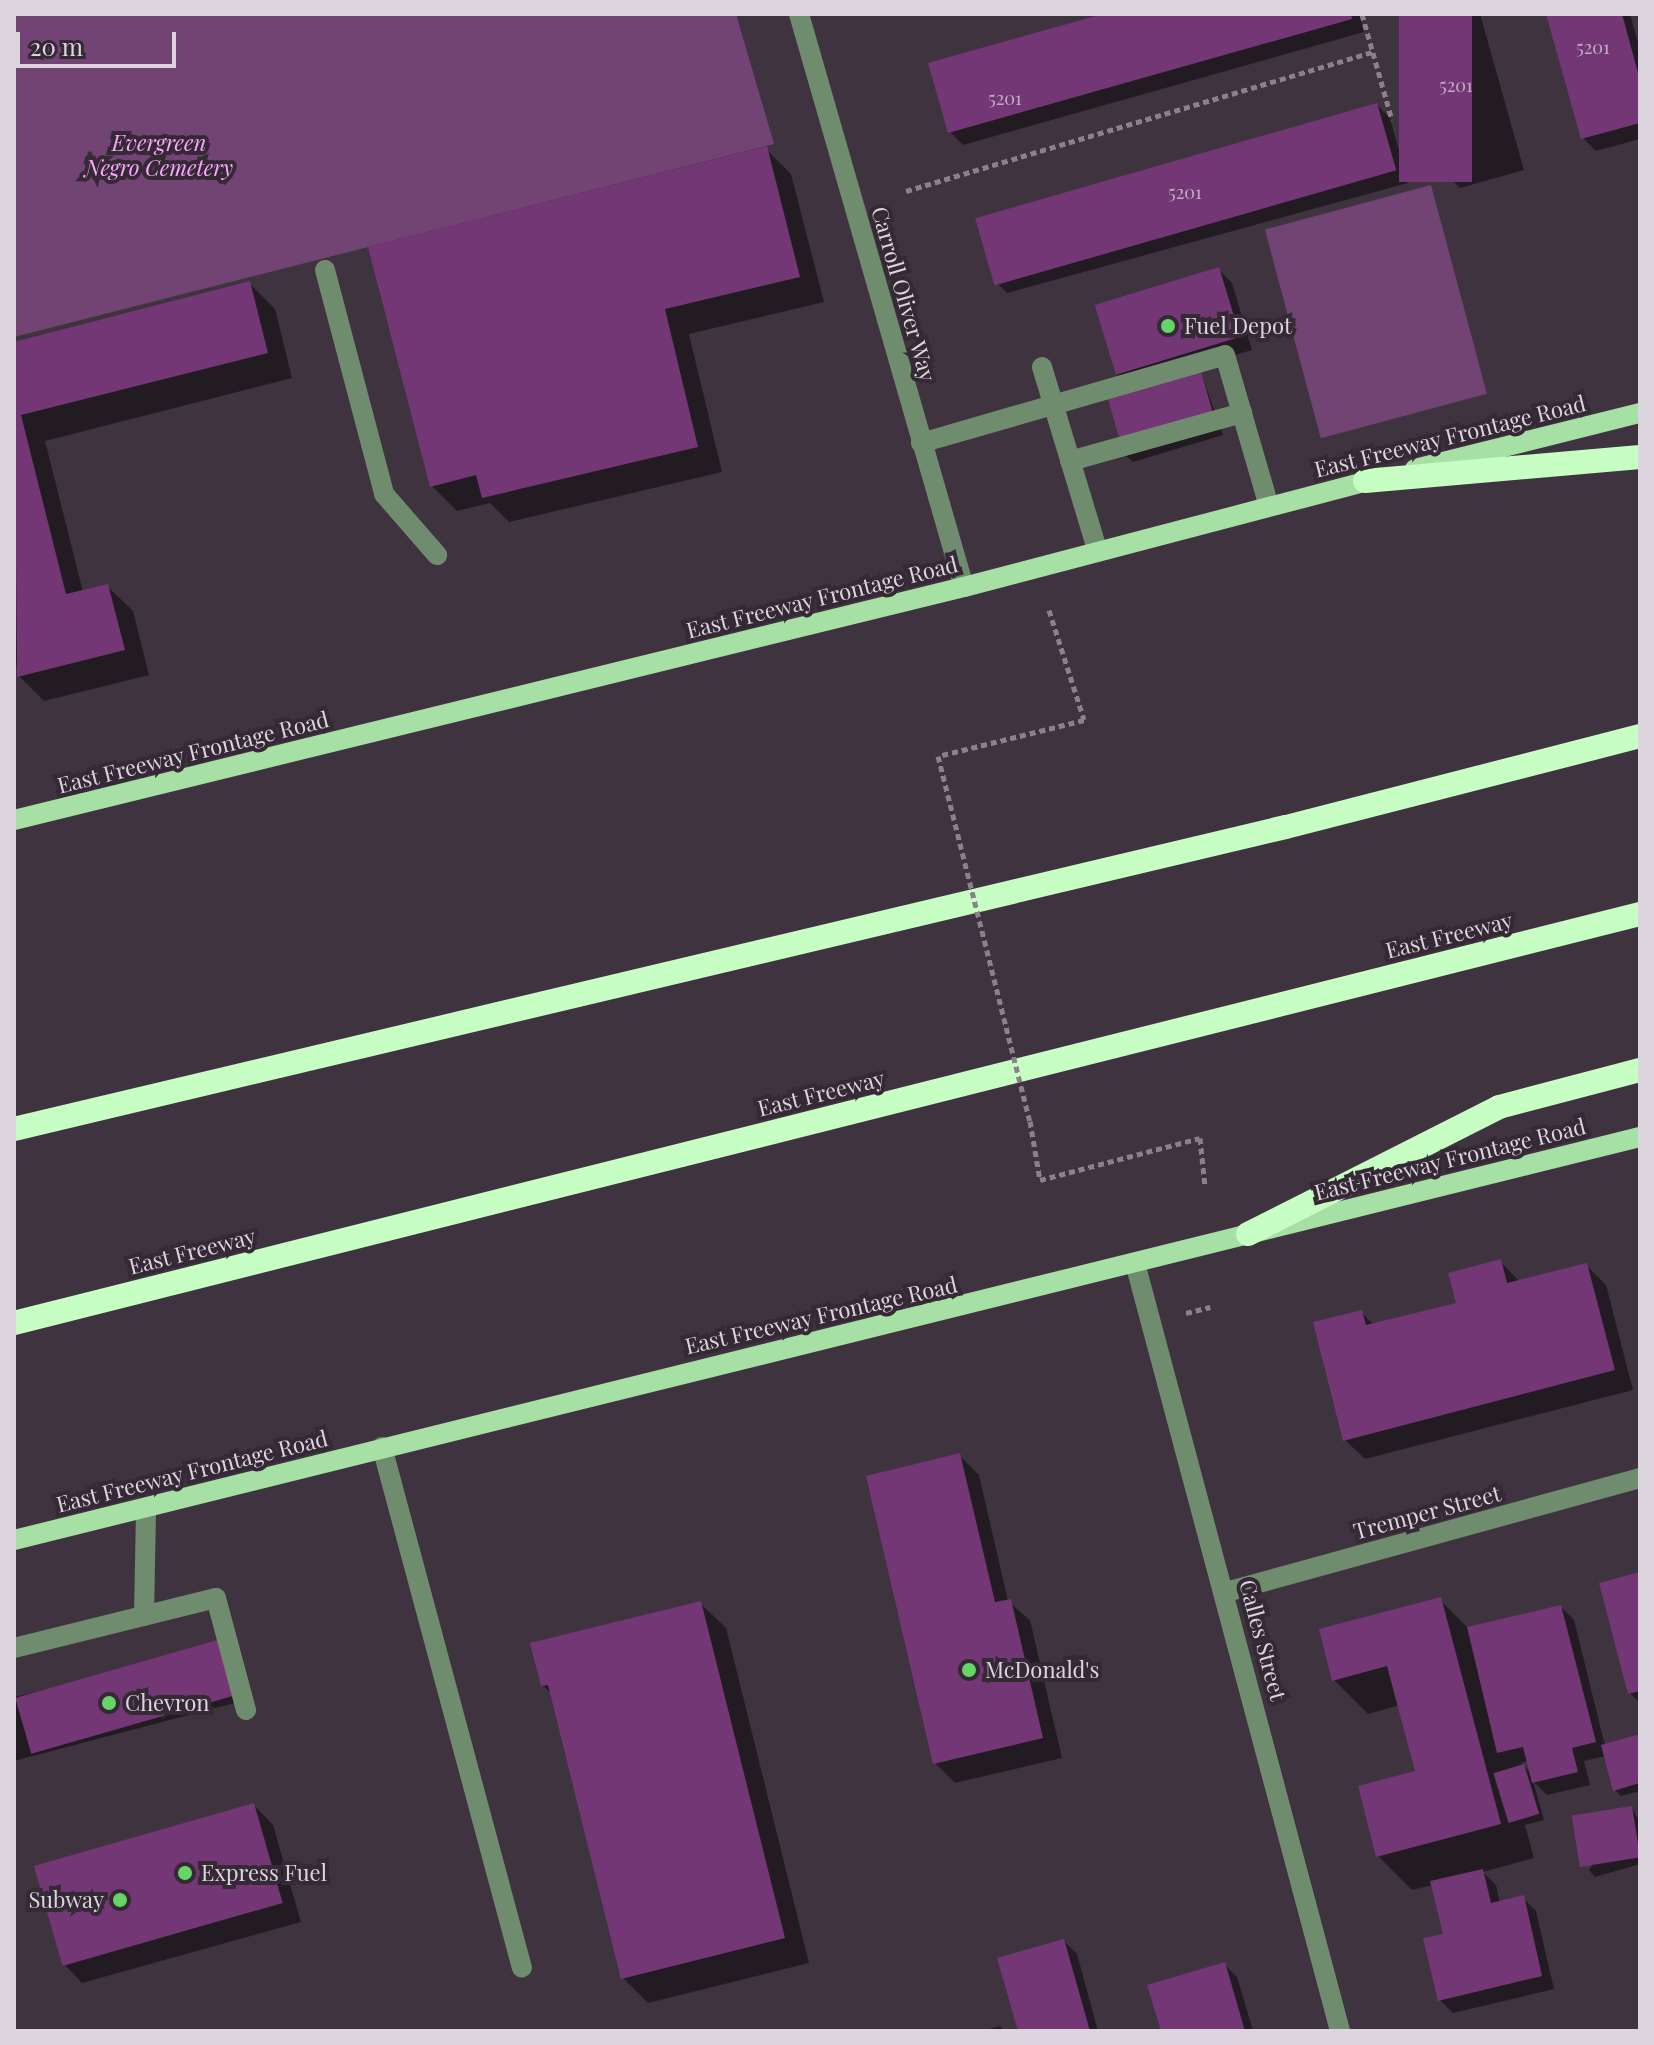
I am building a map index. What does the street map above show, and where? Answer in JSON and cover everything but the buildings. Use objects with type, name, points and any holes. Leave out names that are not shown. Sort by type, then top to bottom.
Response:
[{"type":"highway","points":[[1365,481],[1640,457]]},
{"type":"highway","points":[[14,1129],[1286,827],[1640,736]]},
{"type":"highway","name":"East Freeway","points":[[14,1323],[1640,914]]},
{"type":"highway","points":[[1248,1234],[1499,1107],[1640,1070]]},
{"type":"main road","name":"East Freeway Frontage Road","points":[[14,820],[964,587],[1365,481],[1640,413]]},
{"type":"main road","name":"East Freeway Frontage Road","points":[[14,1540],[1640,1137]]},
{"type":"street","name":"Carroll Oliver Way","points":[[799,14],[964,587]]},
{"type":"street","points":[[325,270],[384,494],[437,555]]},
{"type":"street","points":[[921,443],[1225,355],[1269,506]]},
{"type":"street","points":[[1042,367],[1098,552]]},
{"type":"street","points":[[1070,461],[1242,413]]},
{"type":"street","name":"Calles Street","points":[[1135,1263],[1226,1592],[1340,2031]]},
{"type":"street","points":[[382,1447],[522,1968]]},
{"type":"street","name":"Tremper Street","points":[[1226,1592],[1640,1478]]},
{"type":"street","points":[[144,1616],[146,1508]]},
{"type":"street","points":[[14,1648],[216,1598],[246,1710]]},
{"type":"path","points":[[1362,14],[1392,120]]},
{"type":"path","points":[[906,191],[1373,52]]},
{"type":"path","points":[[1049,610],[1084,720],[938,756],[1030,1121],[1040,1180],[1200,1138],[1205,1186]]},
{"type":"green space","name":"Evergreen Negro Cemetery","points":[[14,14],[736,14],[774,144],[14,337]]},
{"type":"green space","points":[[1431,185],[1487,394],[1321,438],[1265,230]]},
{"type":"place","name":"Fuel Depot","points":[[1168,326]]},
{"type":"place","name":"McDonald's","points":[[969,1670]]},
{"type":"place","name":"Chevron","points":[[109,1703]]},
{"type":"place","name":"Express Fuel","points":[[185,1873]]},
{"type":"place","name":"Subway","points":[[120,1900]]}]
